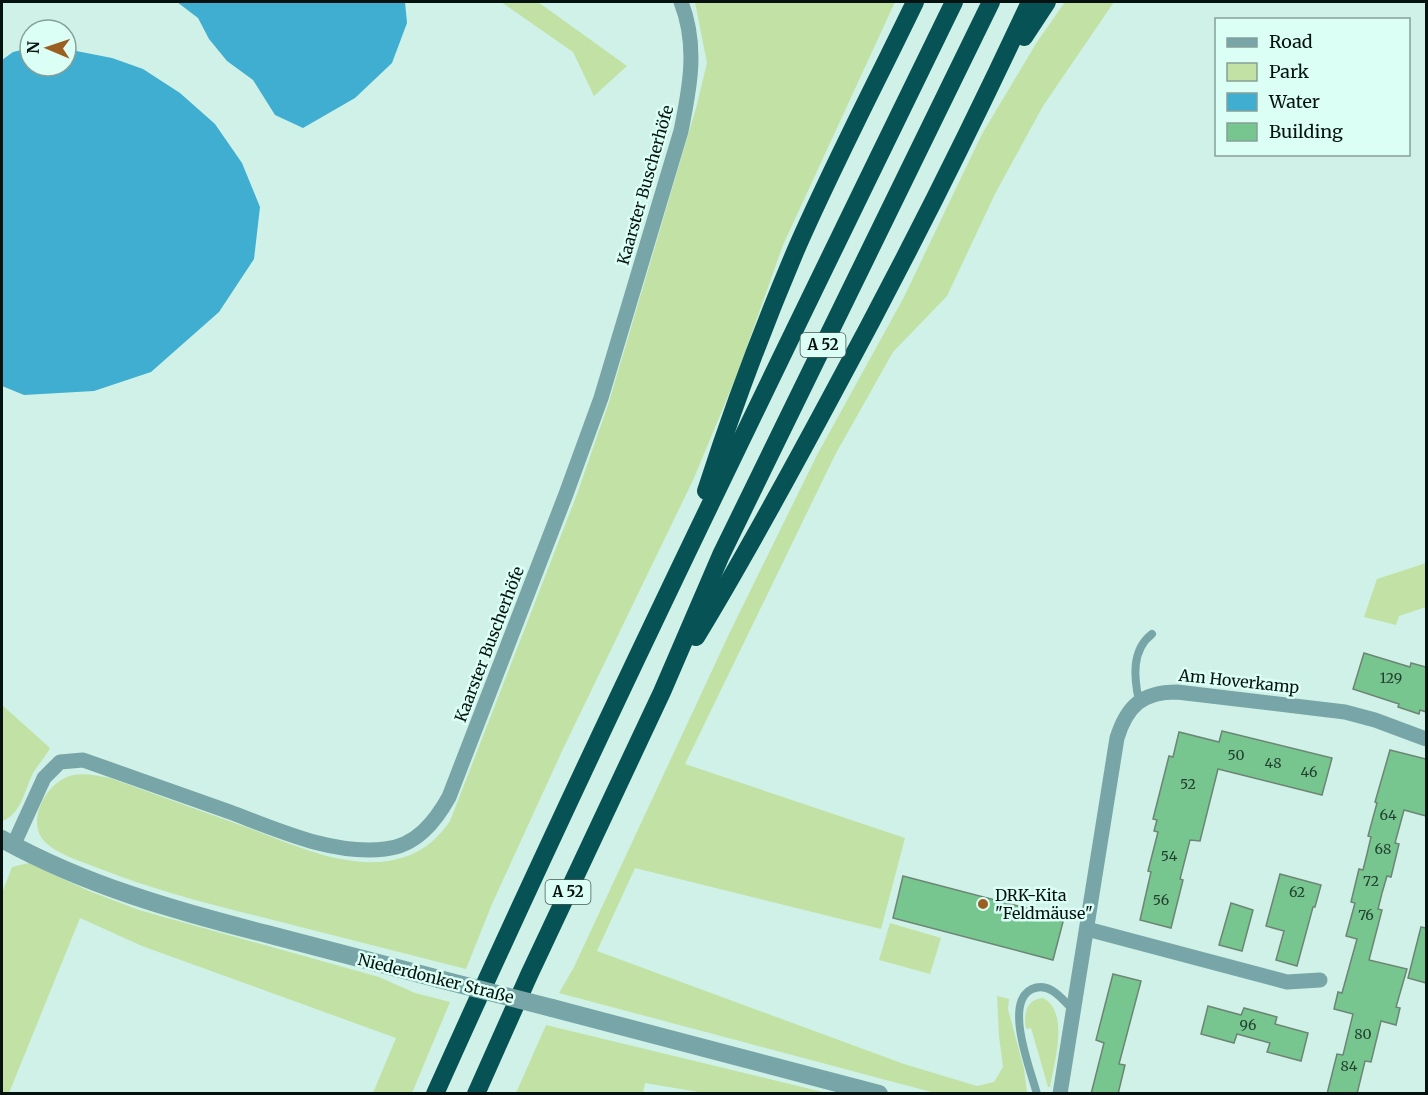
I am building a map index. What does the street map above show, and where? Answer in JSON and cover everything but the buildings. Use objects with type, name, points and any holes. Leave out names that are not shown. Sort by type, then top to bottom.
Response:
[{"type":"highway","points":[[896,41],[909,2]]},
{"type":"highway","points":[[685,556],[726,427],[795,253],[915,2]]},
{"type":"highway","name":"A 52","points":[[435,1094],[494,962],[685,556],[954,2]]},
{"type":"highway","name":"A 52","points":[[476,1094],[538,954],[662,692],[721,555],[991,2]]},
{"type":"highway","points":[[662,692],[758,532],[878,310],[979,110],[1030,2]]},
{"type":"highway","points":[[979,110],[1047,2]]},
{"type":"street","name":"Kaarster Buscherhöfe","points":[[7,842],[44,778],[60,762],[83,760],[304,839],[355,850],[387,849],[417,837],[437,818],[449,797],[601,398],[678,142],[690,87],[692,52],[687,18],[681,2]]},
{"type":"street","name":"Am Hoverkamp","points":[[1139,701],[1156,693],[1176,692],[1333,710],[1375,720],[1426,739]]},
{"type":"street","points":[[1060,1094],[1117,738],[1127,713],[1139,701]]},
{"type":"street","name":"Niederdonker Straße","points":[[7,842],[93,882],[181,912],[879,1094]]},
{"type":"street","points":[[1087,929],[1287,982],[1320,980]]},
{"type":"lane","points":[[1139,701],[1135,675],[1136,662],[1144,640],[1152,634]]},
{"type":"lane","points":[[1037,1094],[1020,1029],[1018,1011],[1021,999],[1032,989],[1046,987],[1055,992],[1074,1011]]},
{"type":"green space","points":[[501,2],[538,2],[627,66],[594,96],[573,52]]},
{"type":"green space","points":[[695,2],[895,2],[783,245],[738,372],[694,478],[563,749],[492,904],[466,969],[164,891],[77,860],[50,847],[39,833],[37,823],[42,802],[56,784],[64,778],[78,774],[110,778],[295,846],[351,861],[388,861],[408,856],[424,848],[444,829],[450,821],[577,494],[609,402],[696,108],[707,63]]},
{"type":"green space","points":[[1065,2],[1114,2],[1043,106],[995,194],[947,296],[893,352],[835,455],[685,764],[905,838],[881,929],[635,868],[597,951],[904,1064],[977,1086],[994,1082],[1003,1067],[997,996],[1009,999],[1008,1009],[1024,1069],[1027,1093],[935,1093],[559,993],[574,967],[729,634],[817,455],[904,297],[982,134],[1037,42]]},
{"type":"green space","points":[[1426,563],[1426,607],[1399,616],[1396,625],[1364,617],[1377,579]]},
{"type":"green space","points":[[2,705],[50,748],[33,773],[22,801],[14,813],[2,821]]},
{"type":"green space","points":[[29,863],[89,891],[139,910],[379,977],[415,993],[450,1002],[412,1093],[373,1093],[396,1038],[142,946],[80,918],[9,1093],[2,1094],[2,893],[12,867]]},
{"type":"green space","points":[[890,923],[941,938],[930,974],[879,960]]},
{"type":"green space","points":[[1043,998],[1056,1014],[1058,1026],[1057,1052],[1050,1087],[1048,1087],[1031,1028],[1026,1029],[1025,1024],[1029,1005]]},
{"type":"green space","points":[[546,1025],[827,1093],[704,1093],[645,1083],[643,1093],[516,1093]]},
{"type":"water","points":[[177,2],[405,2],[407,23],[392,63],[355,98],[303,128],[275,115],[253,80],[227,61],[209,39],[198,18]]},
{"type":"water","points":[[18,51],[18,78],[78,78],[78,51],[112,58],[143,69],[180,93],[215,124],[242,163],[260,207],[254,259],[219,312],[151,372],[94,391],[24,395],[2,386],[2,60]]},
{"type":"place","name":"DRK-Kita \"Feldmäuse\"","points":[[983,904]]}]
